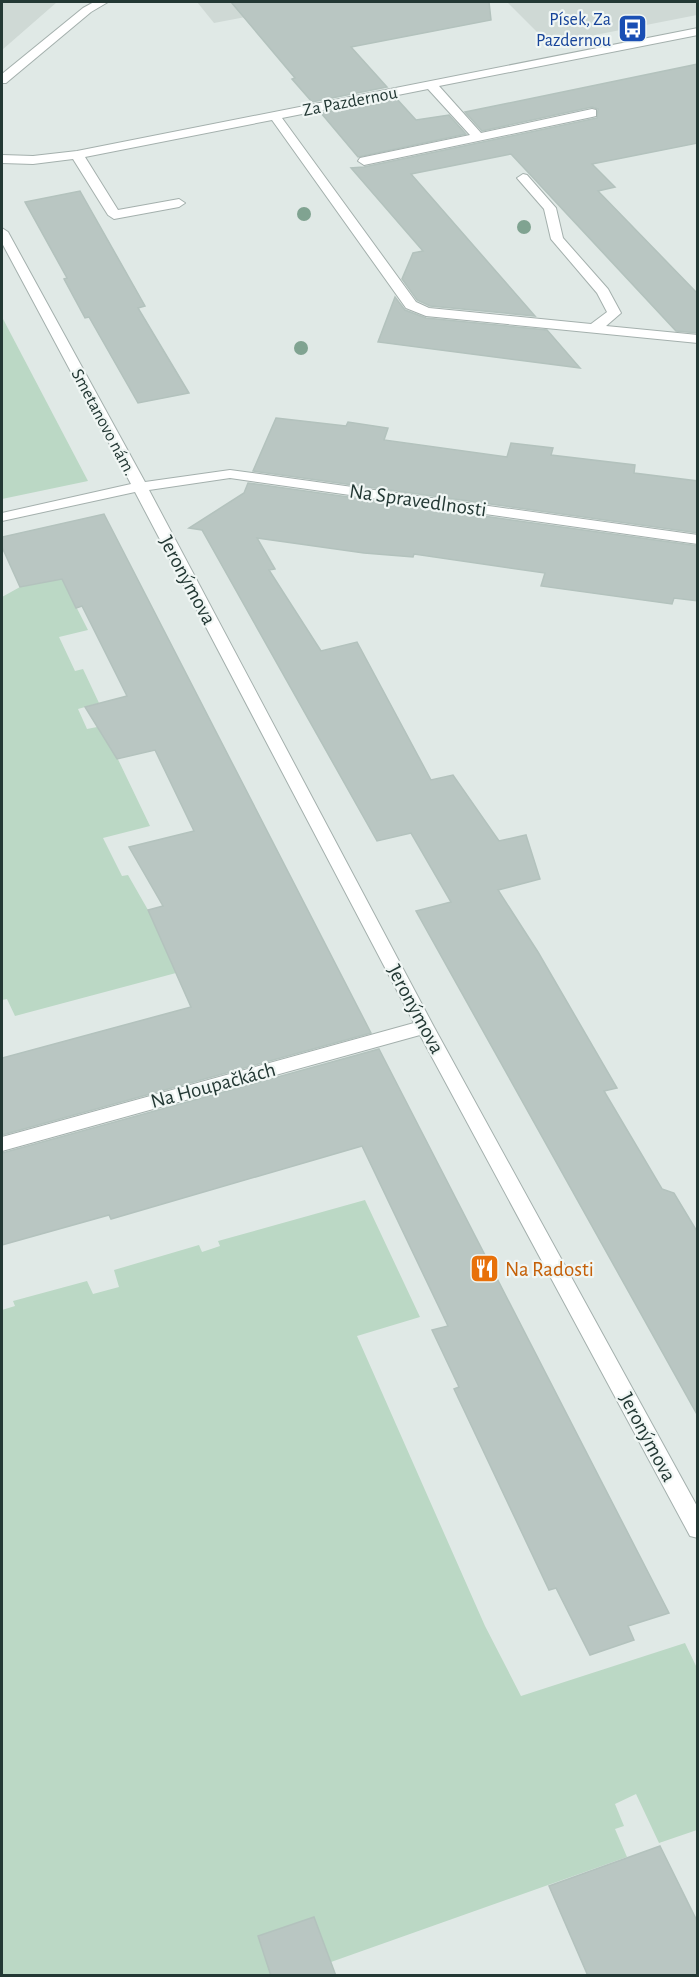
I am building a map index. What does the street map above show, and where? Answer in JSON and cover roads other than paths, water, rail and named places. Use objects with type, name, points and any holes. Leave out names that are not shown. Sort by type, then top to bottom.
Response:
[{"type":"street","points":[[2,80],[87,10],[102,2]]},
{"type":"street","name":"Za Pazdernou","points":[[2,159],[33,160],[77,155],[698,31]]},
{"type":"street","points":[[430,84],[478,137]]},
{"type":"street","points":[[364,161],[592,113]]},
{"type":"street","points":[[275,116],[411,305],[426,312],[698,339]]},
{"type":"street","points":[[77,155],[114,215],[179,202]]},
{"type":"street","points":[[523,178],[550,208],[557,239],[603,292],[614,314],[593,329]]},
{"type":"street","name":"Smetanovo nám.","points":[[2,232],[140,487],[2,517]]},
{"type":"street","name":"Na Spravedlnosti","points":[[140,487],[230,474],[698,540]]},
{"type":"street","name":"Jeronýmova","points":[[140,487],[425,1026],[698,1529]]},
{"type":"street","name":"Na Houpačkách","points":[[2,1144],[425,1026]]},
{"type":"place","name":"Písek, Za Pazdernou","points":[[632,29]]},
{"type":"place","name":"Na Radosti","points":[[484,1269]]}]
